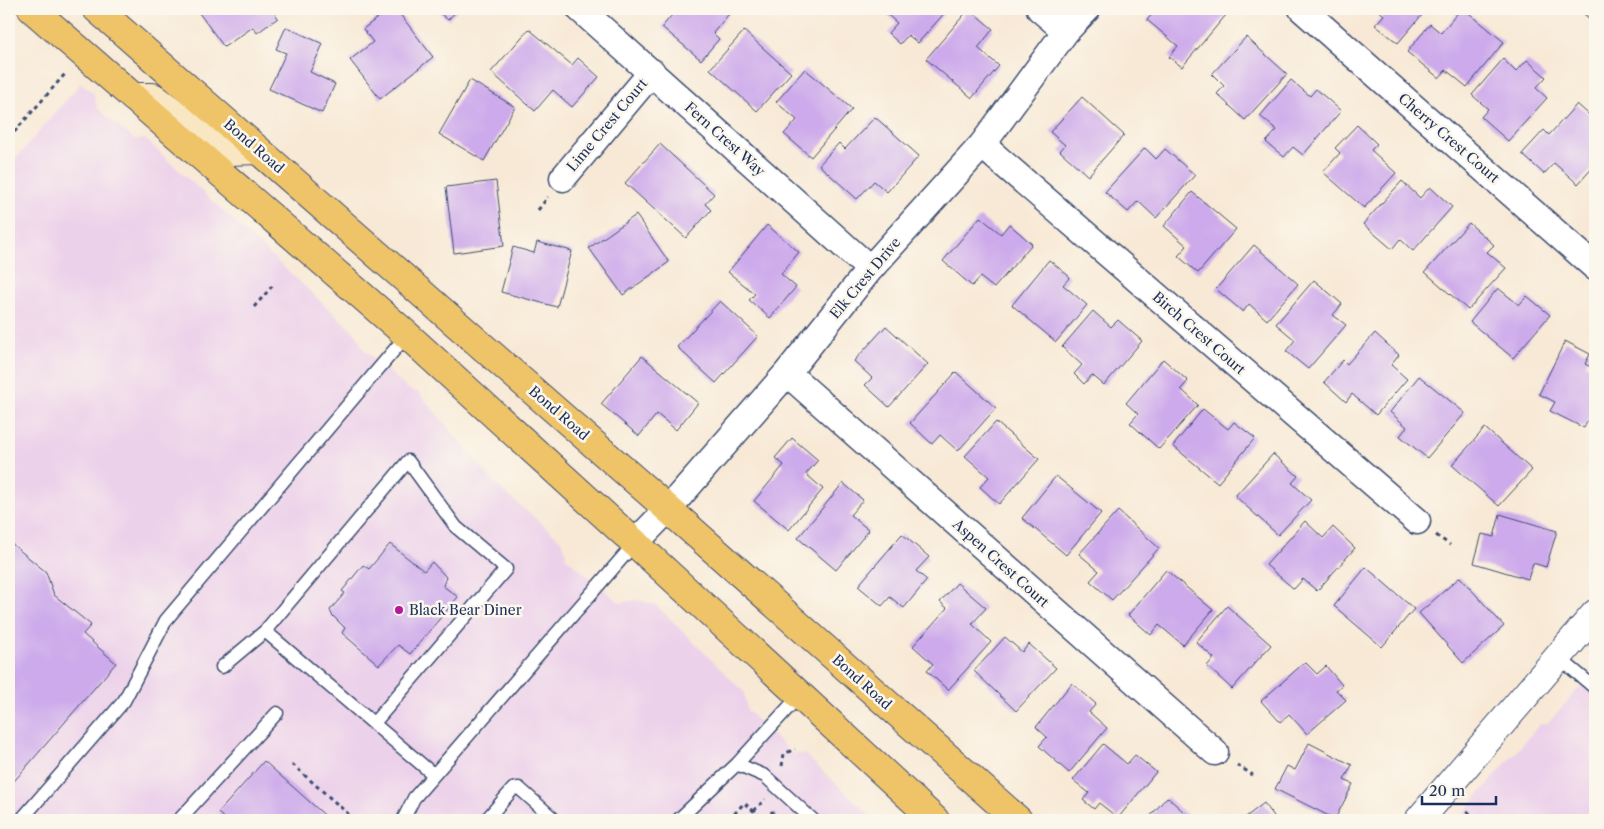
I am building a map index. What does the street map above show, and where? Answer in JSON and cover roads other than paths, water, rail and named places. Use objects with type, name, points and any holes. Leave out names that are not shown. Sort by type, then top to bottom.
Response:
[{"type":"main road","points":[[32,9],[407,335],[636,543],[935,820]]},
{"type":"main road","name":"Bond Road","points":[[97,9],[668,509],[1018,820]]},
{"type":"main road","points":[[133,96],[152,97],[209,139],[230,151],[258,150]]},
{"type":"street","name":"Fern Crest Way","points":[[580,9],[870,269]]},
{"type":"street","points":[[1040,9],[1066,31]]},
{"type":"street","name":"Elk Crest Drive","points":[[636,543],[787,373],[870,269],[982,145],[1066,31],[1087,9]]},
{"type":"street","name":"Cherry Crest Court","points":[[1302,9],[1595,267]]},
{"type":"street","name":"Lime Crest Court","points":[[563,178],[652,72]]},
{"type":"street","name":"Birch Crest Court","points":[[982,145],[1417,521]]},
{"type":"street","name":"Aspen Crest Court","points":[[787,373],[1215,752]]},
{"type":"street","points":[[1419,820],[1595,614]]},
{"type":"lane","points":[[21,820],[124,701],[166,620],[407,335]]},
{"type":"lane","points":[[222,667],[265,631],[408,461],[456,527],[506,569],[374,723]]},
{"type":"lane","points":[[403,820],[414,798],[636,543]]},
{"type":"lane","points":[[265,631],[434,775]]},
{"type":"lane","points":[[1558,657],[1595,688]]},
{"type":"lane","points":[[678,820],[737,764],[799,696]]},
{"type":"lane","points":[[179,820],[277,713]]},
{"type":"lane","points":[[737,764],[765,776],[813,820]]},
{"type":"lane","points":[[486,820],[513,789],[519,788],[555,820]]},
{"type":"place","name":"Black Bear Diner","points":[[399,610]]}]
